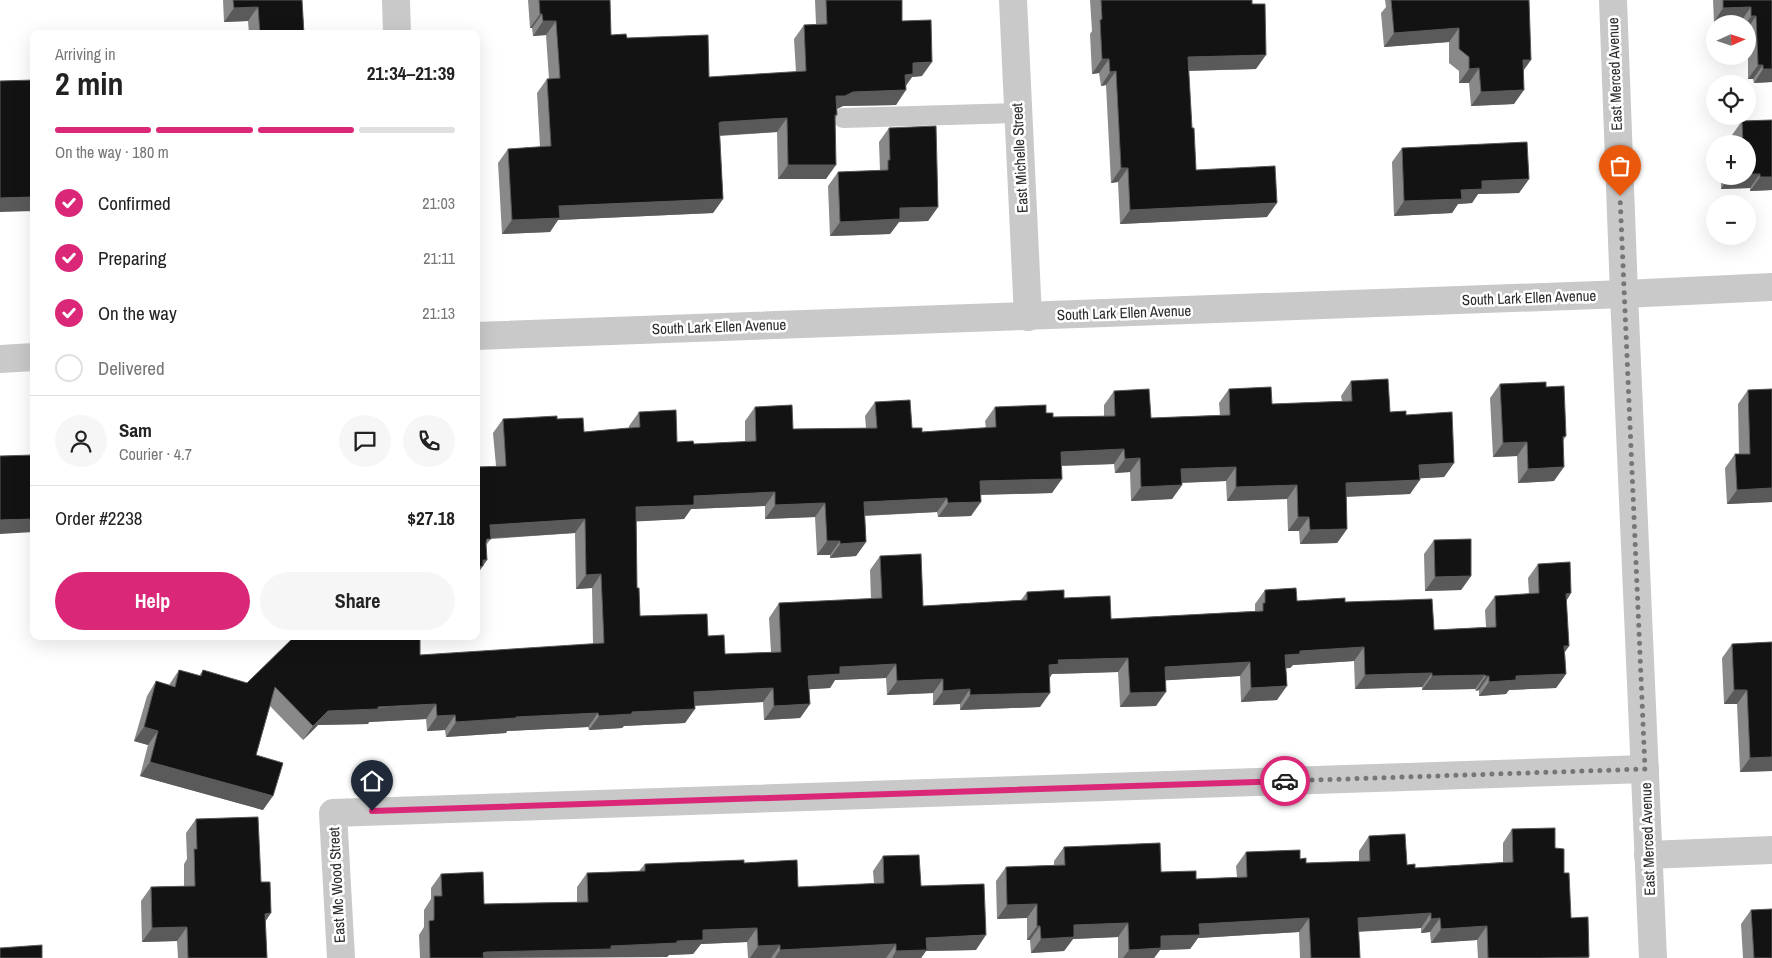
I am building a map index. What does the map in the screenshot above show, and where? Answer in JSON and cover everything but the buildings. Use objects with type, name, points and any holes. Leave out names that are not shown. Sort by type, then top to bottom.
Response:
[{"type":"street","points":[[396,0],[397,30]]},
{"type":"street","name":"East Michelle Street","points":[[1013,0],[1028,317]]},
{"type":"street","name":"East Merced Avenue","points":[[1612,0],[1648,856],[1654,958]]},
{"type":"street","name":"South Lark Ellen Avenue","points":[[480,336],[1028,317],[1772,287]]},
{"type":"street","points":[[0,359],[30,357]]},
{"type":"street","name":"East Mc Wood Street","points":[[341,958],[333,813],[1645,769]]},
{"type":"street","points":[[1648,856],[1772,850]]},
{"type":"lane","points":[[843,118],[895,115],[1018,113]]},
{"type":"way so far","points":[[1285,781],[1645,769],[1620,196]]},
{"type":"route","points":[[372,811],[1285,781]]}]
